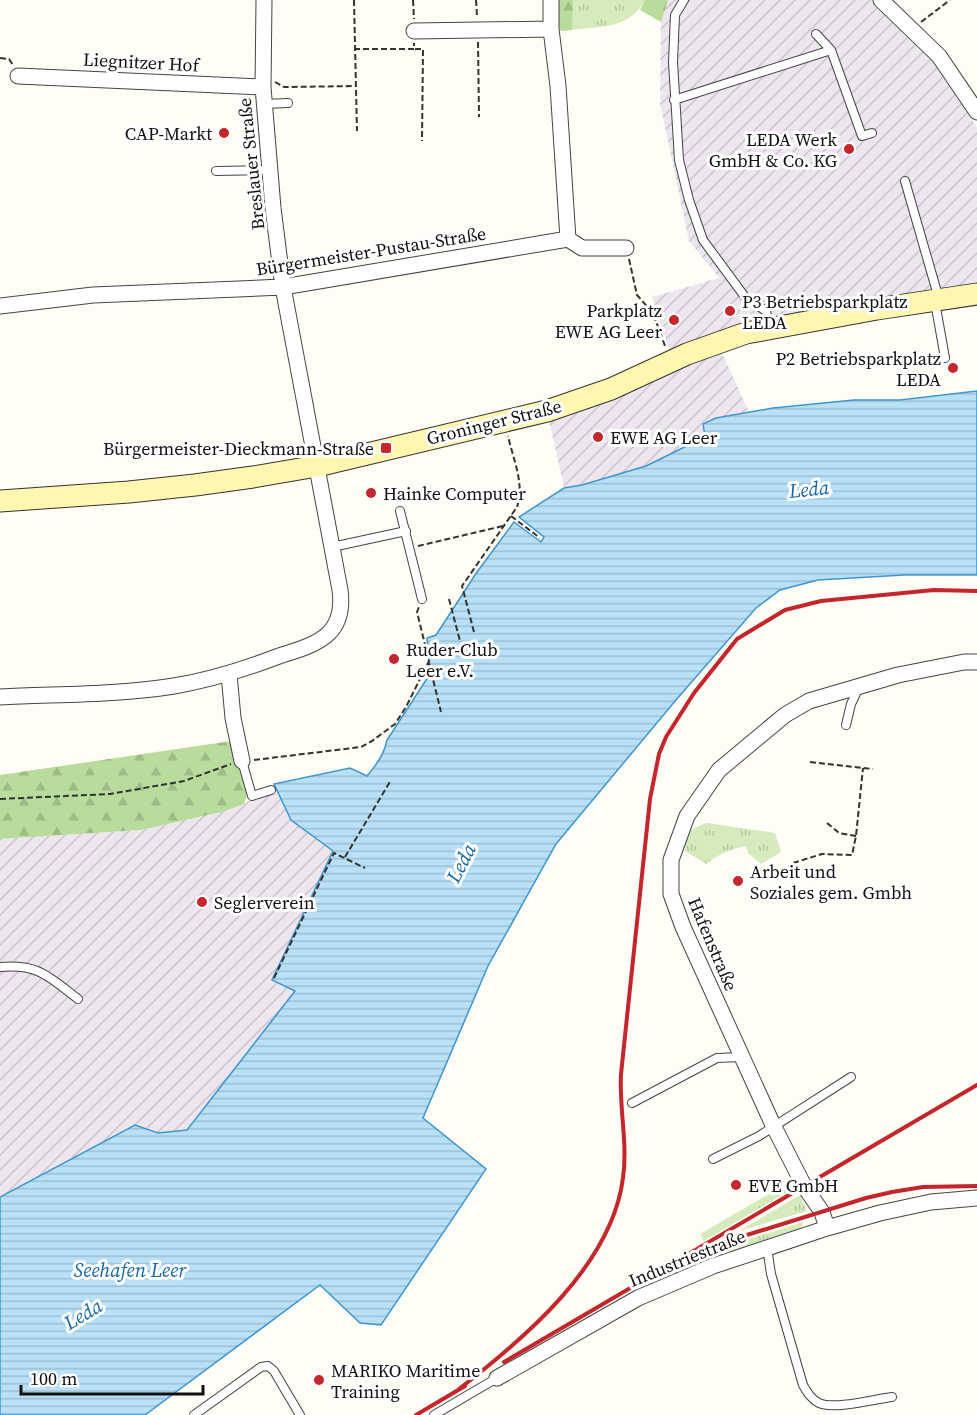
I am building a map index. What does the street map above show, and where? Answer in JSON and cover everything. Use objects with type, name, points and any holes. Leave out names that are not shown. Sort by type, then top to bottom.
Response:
[{"type":"street","name":"Breslauer Straße","points":[[264,0],[264,104],[283,287],[317,466]]},
{"type":"street","points":[[551,0],[551,29],[558,86],[568,239]]},
{"type":"street","points":[[881,0],[939,56],[977,112]]},
{"type":"street","points":[[414,32],[551,29]]},
{"type":"street","name":"Liegnitzer Hof","points":[[18,76],[263,83]]},
{"type":"street","name":"Bürgermeister-Pustau-Straße","points":[[0,306],[93,295],[283,287],[568,239],[582,248],[626,248]]},
{"type":"street","name":"Groninger Straße","points":[[0,501],[184,486],[317,466],[547,411],[611,389],[680,354],[770,327],[977,294]]},
{"type":"street","points":[[0,697],[173,686],[229,674],[303,646],[329,633],[336,622],[341,602],[317,466]]},
{"type":"street","name":"Hafenstraße","points":[[827,1228],[822,1212],[804,1186],[773,1125],[683,927],[671,894],[671,860],[687,816],[719,770],[785,715],[809,701],[860,686],[909,673],[963,662],[977,662]]},
{"type":"street","points":[[229,674],[233,718],[242,761]]},
{"type":"street","name":"Industriestraße","points":[[497,1378],[638,1298],[707,1268],[767,1247],[880,1213],[931,1202],[977,1198]]},
{"type":"lane","points":[[684,0],[675,15],[673,62],[679,160],[689,200],[703,240],[745,297],[766,311],[770,327]]},
{"type":"lane","points":[[816,34],[831,50],[862,136],[872,133]]},
{"type":"lane","points":[[674,100],[831,50]]},
{"type":"lane","points":[[264,104],[288,103]]},
{"type":"lane","points":[[216,171],[270,170]]},
{"type":"lane","points":[[905,181],[937,300],[945,358]]},
{"type":"lane","points":[[400,511],[422,599]]},
{"type":"lane","points":[[332,547],[406,531]]},
{"type":"lane","points":[[846,725],[851,704],[860,686]]},
{"type":"lane","points":[[242,761],[252,796],[271,790]]},
{"type":"lane","points":[[0,967],[20,966],[42,971],[78,999]]},
{"type":"lane","points":[[632,1103],[717,1058],[741,1057]]},
{"type":"lane","points":[[713,1159],[759,1136],[851,1077]]},
{"type":"lane","points":[[767,1247],[771,1274],[803,1384],[814,1400],[832,1405],[892,1397]]},
{"type":"lane","points":[[194,1415],[261,1367],[268,1366],[274,1371],[300,1415]]},
{"type":"lane","name":"Industriestraße","points":[[434,1415],[497,1378]]},
{"type":"path","points":[[354,0],[357,131]]},
{"type":"path","points":[[413,0],[414,49]]},
{"type":"path","points":[[476,0],[479,117]]},
{"type":"path","points":[[913,29],[950,0]]},
{"type":"path","points":[[354,49],[423,49],[422,141]]},
{"type":"path","points":[[263,83],[274,81],[284,87],[355,86]]},
{"type":"path","points":[[626,248],[637,296],[653,313],[680,354]]},
{"type":"path","points":[[474,632],[462,586],[511,516],[520,497],[520,486],[504,421]]},
{"type":"path","points":[[511,516],[540,538]]},
{"type":"path","points":[[410,548],[504,526]]},
{"type":"path","points":[[422,599],[417,612],[441,712]]},
{"type":"path","points":[[448,599],[460,641]]},
{"type":"path","points":[[0,799],[110,794],[198,777],[225,765],[242,761],[350,749],[372,741],[395,724],[429,661]]},
{"type":"path","points":[[810,762],[873,769]]},
{"type":"path","points":[[793,863],[822,854],[852,855],[863,768]]},
{"type":"path","points":[[344,858],[391,780]]},
{"type":"path","points":[[827,823],[839,833],[856,836]]},
{"type":"path","points":[[274,978],[334,853],[364,868]]},
{"type":"shaded area","points":[[668,0],[876,0],[936,61],[977,128],[977,283],[671,355],[652,297],[719,278],[689,241],[660,103],[661,22]]},
{"type":"shaded area","points":[[717,342],[749,412],[716,418],[703,424],[705,437],[646,466],[564,488],[547,411]]},
{"type":"shaded area","points":[[274,784],[291,821],[333,851],[272,980],[295,991],[187,1130],[158,1133],[135,1126],[0,1197],[0,839],[141,830],[222,812],[244,804]]},
{"type":"green space","points":[[558,0],[573,0],[572,30],[561,31],[557,24]]},
{"type":"green space","points":[[572,0],[645,0],[639,9],[623,21],[572,30]]},
{"type":"green space","points":[[645,0],[668,0],[661,22],[640,10]]},
{"type":"green space","points":[[238,740],[250,786],[244,804],[222,812],[141,830],[0,839],[0,775]]},
{"type":"green space","points":[[707,823],[775,833],[781,852],[761,864],[748,853],[746,846],[725,852],[706,864],[685,851],[692,829]]},
{"type":"green space","points":[[793,1180],[797,1186],[704,1241],[700,1234]]},
{"type":"green space","points":[[800,1195],[807,1211],[739,1231]]},
{"type":"green space","points":[[803,1222],[799,1229],[714,1257],[714,1250]]},
{"type":"water","name":"Seehafen Leer","points":[[977,391],[977,575],[904,575],[818,580],[780,590],[756,608],[556,844],[488,966],[423,1118],[486,1169],[381,1325],[360,1323],[320,1285],[145,1415],[0,1415],[0,1197],[135,1125],[158,1133],[187,1130],[295,991],[272,980],[333,851],[291,820],[274,784],[350,768],[367,776],[382,755],[387,740],[430,674],[427,638],[436,635],[477,572],[514,522],[541,542],[544,537],[519,517],[564,488],[646,466],[705,437],[703,424],[716,418],[773,408],[854,400],[900,400]]},
{"type":"railway","points":[[459,1389],[537,1323],[561,1297],[583,1270],[602,1241],[615,1210],[624,1165],[621,1074],[650,799],[659,754],[666,737],[694,693],[737,639],[785,610],[821,601],[934,590],[977,591]]},
{"type":"railway","points":[[504,1362],[977,1085]]},
{"type":"railway","points":[[718,1244],[892,1192],[923,1187],[977,1186]]},
{"type":"railway","points":[[416,1415],[465,1386]]},
{"type":"place","name":"CAP-Markt","points":[[224,133]]},
{"type":"place","name":"LEDA Werk GmbH & Co. KG","points":[[849,149]]},
{"type":"place","name":"P3 Betriebsparkplatz LEDA","points":[[730,311]]},
{"type":"place","name":"Parkplatz EWE AG Leer","points":[[674,320]]},
{"type":"place","name":"P2 Betriebsparkplatz LEDA","points":[[953,368]]},
{"type":"place","name":"EWE AG Leer","points":[[598,437]]},
{"type":"place","name":"Bürgermeister-Dieckmann-Straße","points":[[386,448]]},
{"type":"place","name":"Hainke Computer","points":[[371,493]]},
{"type":"place","name":"Ruder-Club Leer e.V.","points":[[394,659]]},
{"type":"place","name":"Arbeit und Soziales gem. Gmbh","points":[[738,881]]},
{"type":"place","name":"Seglerverein","points":[[202,902]]},
{"type":"place","name":"EVE GmbH","points":[[736,1185]]},
{"type":"place","name":"MARIKO Maritime Training","points":[[319,1380]]},
{"type":"water label","name":"Leda","points":[[809,489]]},
{"type":"water label","name":"Leda","points":[[461,863]]},
{"type":"water label","name":"Leda","points":[[83,1314]]}]
